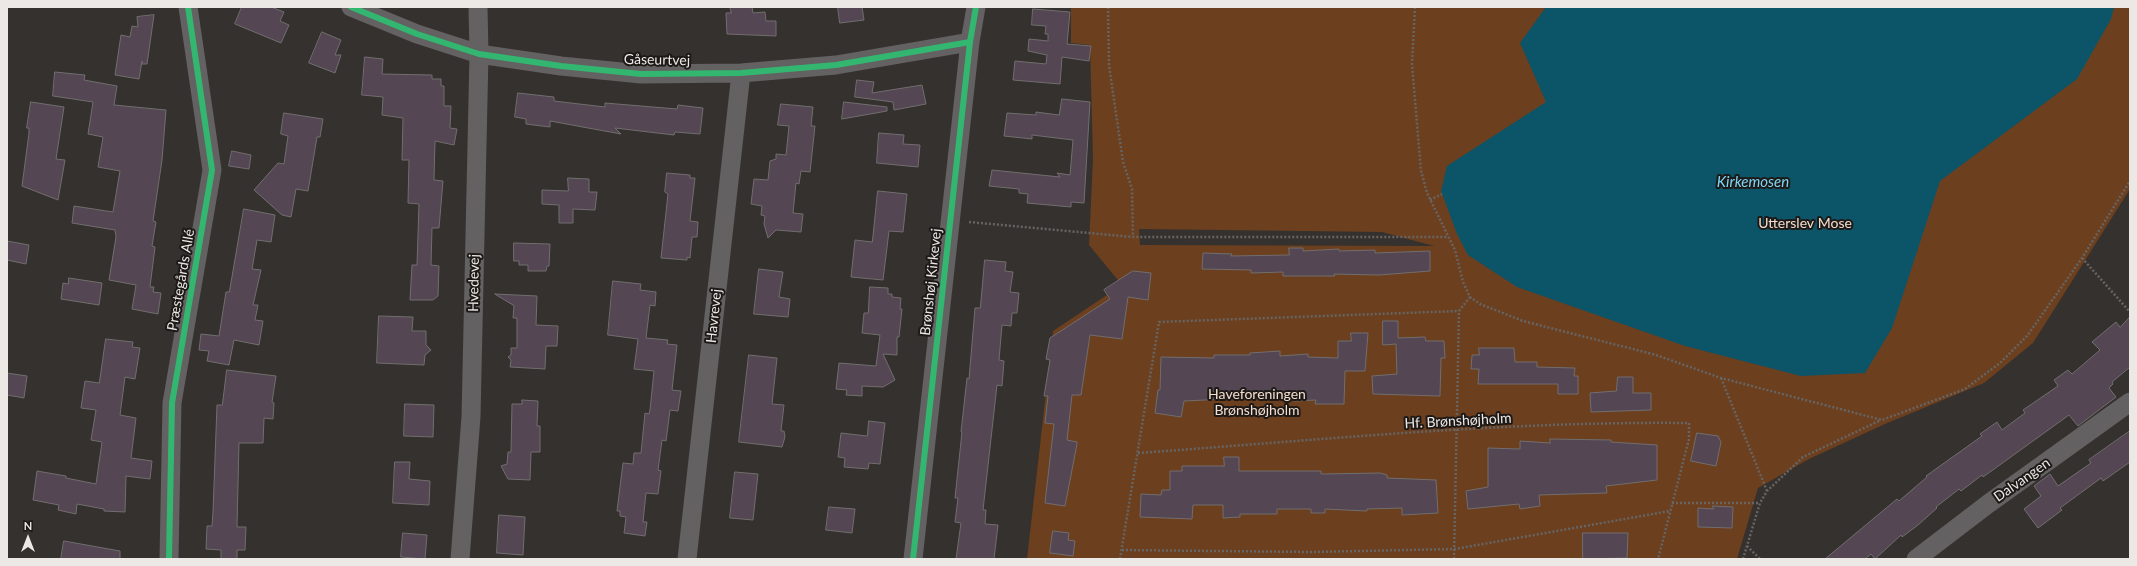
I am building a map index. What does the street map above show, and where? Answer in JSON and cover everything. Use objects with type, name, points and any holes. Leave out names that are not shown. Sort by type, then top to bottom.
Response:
[{"type":"street","name":"Præstegårds Allé","points":[[169,559],[172,403],[212,170],[188,7]]},
{"type":"street","name":"Gåseurtvej","points":[[351,7],[417,34],[479,54],[561,66],[641,74],[742,73],[836,65],[970,42]]},
{"type":"street","name":"Hvedevej","points":[[460,559],[471,417],[479,54],[478,7]]},
{"type":"street","name":"Brønshøj Kirkevej","points":[[913,559],[970,42],[976,7]]},
{"type":"street","name":"Havrevej","points":[[688,559],[742,73]]},
{"type":"street","name":"Dalvangen","points":[[1916,559],[1988,504],[2130,402]]},
{"type":"path","points":[[1108,7],[1109,65],[1123,162],[1132,189],[1133,237]]},
{"type":"path","points":[[1415,7],[1412,64],[1421,171],[1430,200],[1455,250],[1463,282],[1470,297],[1480,304],[1522,321],[1656,355],[1721,378],[1882,420]]},
{"type":"path","points":[[1743,559],[1760,503],[1767,491],[1803,457],[1882,420],[1965,389],[2000,363],[2028,336],[2082,258],[2130,181]]},
{"type":"path","points":[[1430,200],[1442,194]]},
{"type":"path","points":[[950,220],[1133,237],[1448,237]]},
{"type":"path","points":[[2082,258],[2130,312]]},
{"type":"path","points":[[1454,559],[1458,311],[1470,297]]},
{"type":"path","points":[[1120,559],[1159,322],[1458,311]]},
{"type":"path","points":[[1721,378],[1767,491]]},
{"type":"path","points":[[1672,503],[1760,503]]},
{"type":"path","points":[[1122,550],[1312,552],[1454,549],[1670,511]]},
{"type":"path","points":[[1747,545],[1760,559]]},
{"type":"green space","points":[[1071,7],[2130,7],[2130,189],[2033,343],[1984,383],[1885,424],[1809,459],[1758,488],[1737,559],[1027,559],[1053,331],[1122,285],[1089,245],[1093,159],[1090,45],[1071,43]],"holes":[[[1139,229],[1382,232],[1434,246],[1140,245]]]},
{"type":"water","name":"Kirkemosen","points":[[1546,7],[2114,7],[2111,19],[2077,79],[1940,181],[1892,328],[1865,373],[1801,376],[1685,346],[1517,287],[1468,255],[1457,234],[1441,191],[1447,166],[1546,102],[1520,43]]},
{"type":"building","points":[[242,7],[271,7],[284,12],[280,21],[289,25],[281,43],[235,24]]},
{"type":"building","points":[[730,7],[752,7],[753,13],[765,12],[766,21],[776,21],[776,36],[727,34],[726,13],[731,13]]},
{"type":"building","points":[[838,7],[862,7],[864,20],[840,23]]},
{"type":"building","points":[[1033,9],[1070,12],[1067,44],[1091,46],[1089,61],[1062,57],[1060,84],[1013,80],[1015,61],[1046,64],[1047,55],[1028,51],[1029,39],[1048,41],[1048,34],[1045,34],[1046,26],[1032,25]]},
{"type":"building","points":[[154,15],[147,64],[142,64],[142,61],[139,79],[115,75],[121,35],[130,37],[132,26],[138,27],[137,17]]},
{"type":"building","points":[[322,32],[341,40],[335,55],[341,55],[335,73],[309,63]]},
{"type":"building","points":[[365,57],[383,59],[382,74],[432,75],[432,79],[441,79],[441,86],[444,86],[444,106],[451,106],[450,128],[457,129],[454,145],[435,141],[434,180],[443,181],[439,228],[432,228],[431,265],[439,266],[438,296],[433,300],[410,300],[412,265],[417,265],[419,204],[408,203],[409,160],[402,160],[403,118],[382,115],[383,97],[362,95]]},
{"type":"building","points":[[55,72],[85,75],[84,80],[117,86],[114,105],[166,110],[162,160],[153,221],[156,222],[152,246],[155,247],[150,287],[154,287],[153,292],[161,293],[158,314],[132,309],[136,285],[109,280],[116,237],[115,230],[72,223],[74,206],[113,212],[120,171],[98,167],[103,137],[88,134],[93,102],[53,96]]},
{"type":"building","points":[[857,80],[874,82],[872,93],[922,85],[926,104],[894,110],[893,102],[855,97]]},
{"type":"building","points":[[518,93],[554,97],[554,101],[605,107],[605,103],[677,109],[678,105],[703,108],[700,134],[675,132],[674,135],[615,128],[621,134],[550,121],[550,127],[526,124],[526,119],[515,117]]},
{"type":"building","points":[[1062,99],[1090,102],[1084,203],[1071,202],[1071,207],[1027,203],[1028,194],[1019,193],[1019,189],[989,186],[992,170],[1060,177],[1057,173],[1070,175],[1073,140],[1032,135],[1032,139],[1004,136],[1007,113],[1036,115],[1036,112],[1059,115]]},
{"type":"building","points":[[31,102],[64,107],[56,159],[65,160],[58,200],[22,186],[29,133],[29,128],[27,128]]},
{"type":"building","points":[[844,102],[887,107],[887,111],[842,119]]},
{"type":"building","points":[[781,104],[813,107],[811,126],[815,126],[810,172],[801,171],[799,184],[796,183],[793,213],[803,214],[801,232],[776,230],[768,238],[764,224],[765,216],[761,215],[762,206],[751,204],[754,179],[768,180],[770,161],[776,159],[776,154],[786,155],[789,126],[778,125]]},
{"type":"building","points":[[284,113],[323,119],[320,137],[317,137],[308,191],[296,189],[291,217],[282,215],[254,190],[278,163],[284,164],[288,136],[281,134]]},
{"type":"building","points":[[879,133],[904,135],[903,144],[920,145],[918,167],[877,163]]},
{"type":"building","points":[[232,151],[251,155],[249,169],[229,166]]},
{"type":"building","points":[[667,173],[690,175],[690,178],[695,178],[690,221],[698,222],[697,237],[692,237],[690,258],[687,257],[687,260],[661,258],[668,194],[665,192]]},
{"type":"building","points":[[568,178],[589,179],[589,192],[597,192],[595,210],[573,209],[573,223],[559,223],[559,205],[542,204],[542,190],[568,191]]},
{"type":"building","points":[[878,191],[907,194],[903,232],[889,231],[883,280],[851,277],[855,240],[872,242]]},
{"type":"building","points":[[244,209],[275,215],[271,242],[257,240],[252,269],[261,270],[253,305],[258,305],[255,320],[263,321],[259,345],[234,340],[229,365],[207,361],[209,351],[199,350],[201,334],[219,336],[226,292],[229,292]]},
{"type":"building","points":[[7,241],[29,245],[26,264],[7,260]]},
{"type":"building","points":[[514,243],[550,244],[549,266],[547,266],[546,271],[528,271],[528,265],[519,265],[519,261],[514,261]]},
{"type":"building","points":[[1289,248],[1303,248],[1303,251],[1339,249],[1339,251],[1375,250],[1375,253],[1430,251],[1430,271],[1379,275],[1334,274],[1335,276],[1283,276],[1283,272],[1251,273],[1251,270],[1202,269],[1203,253],[1232,254],[1231,256],[1289,255]]},
{"type":"building","points":[[985,260],[1006,262],[1005,271],[1013,272],[1010,292],[1019,293],[1017,313],[1012,313],[1011,326],[1002,325],[999,360],[1004,361],[1002,386],[997,385],[983,510],[986,510],[985,524],[998,525],[994,559],[956,559],[961,523],[955,522],[958,498],[955,498],[961,432],[967,378],[969,379],[975,308],[980,308]]},
{"type":"building","points":[[759,269],[783,272],[779,297],[790,299],[788,317],[754,314]]},
{"type":"building","points":[[1133,271],[1151,273],[1148,300],[1128,297],[1122,339],[1090,335],[1081,395],[1072,395],[1067,440],[1077,442],[1077,444],[1065,506],[1045,503],[1054,424],[1045,423],[1048,396],[1044,396],[1050,360],[1046,359],[1050,338],[1110,299],[1104,290]]},
{"type":"building","points":[[69,278],[102,283],[99,305],[61,299],[63,283],[68,284]]},
{"type":"building","points":[[613,281],[641,284],[640,290],[656,292],[655,306],[650,305],[646,338],[668,340],[667,344],[677,345],[672,390],[681,391],[678,411],[670,410],[666,441],[662,440],[658,470],[661,471],[658,494],[646,493],[643,522],[647,522],[645,536],[624,533],[626,517],[620,516],[620,511],[617,511],[623,463],[633,464],[634,453],[641,453],[645,413],[649,414],[650,410],[654,371],[634,369],[638,339],[608,335]]},
{"type":"building","points":[[870,287],[888,288],[888,294],[892,294],[892,297],[901,298],[900,309],[902,309],[899,337],[897,337],[897,355],[883,354],[895,380],[883,387],[862,386],[862,396],[846,395],[847,390],[836,389],[839,363],[876,366],[880,335],[862,333],[864,313],[868,313]]},
{"type":"building","points":[[495,294],[537,296],[536,325],[558,326],[557,346],[546,346],[545,369],[510,367],[511,360],[508,357],[511,355],[511,348],[517,348],[517,318],[513,318],[514,306]]},
{"type":"building","points":[[379,316],[413,317],[412,331],[426,331],[426,345],[431,350],[425,355],[424,365],[377,363]]},
{"type":"building","points":[[2130,317],[2130,367],[2112,382],[2113,384],[2109,388],[2116,397],[2078,426],[2069,415],[1983,477],[1982,475],[1961,491],[1959,489],[1936,507],[1937,508],[1918,525],[1902,537],[1901,535],[1875,559],[1871,554],[1865,559],[1825,559],[1897,499],[1899,501],[1927,477],[1926,476],[1982,436],[1980,434],[1997,422],[2002,430],[2025,413],[2023,410],[2058,386],[2054,380],[2068,370],[2072,374],[2100,350],[2092,342],[2116,322],[2120,327]]},
{"type":"building","points":[[1383,321],[1398,321],[1398,338],[1425,337],[1426,341],[1444,341],[1445,358],[1441,358],[1440,396],[1373,394],[1372,376],[1397,374],[1396,344],[1383,345]]},
{"type":"building","points":[[1351,333],[1368,333],[1365,371],[1345,371],[1344,404],[1315,404],[1316,400],[1294,401],[1294,398],[1287,399],[1287,396],[1184,401],[1181,417],[1155,413],[1158,390],[1160,390],[1161,357],[1214,358],[1214,355],[1250,355],[1250,353],[1280,351],[1280,356],[1308,354],[1308,357],[1338,358],[1338,341],[1351,341]]},
{"type":"building","points":[[106,339],[133,342],[132,347],[140,348],[135,379],[125,377],[120,415],[136,418],[131,458],[152,461],[150,479],[126,476],[125,512],[104,511],[104,509],[77,504],[76,514],[58,510],[59,505],[33,500],[37,471],[66,476],[66,478],[96,484],[102,442],[91,440],[96,410],[81,408],[85,381],[99,383]]},
{"type":"building","points":[[1479,348],[1514,348],[1515,362],[1537,362],[1537,367],[1575,368],[1574,376],[1578,376],[1578,394],[1558,394],[1558,384],[1478,384],[1479,369],[1471,369],[1472,355],[1479,355]]},
{"type":"building","points":[[749,355],[777,358],[772,404],[784,405],[781,431],[784,431],[785,437],[782,447],[739,442]]},
{"type":"building","points":[[227,370],[276,376],[272,402],[274,403],[273,419],[264,418],[263,443],[239,443],[237,527],[246,527],[245,550],[237,550],[237,559],[221,559],[221,550],[206,549],[207,526],[212,526],[217,405],[222,405]]},
{"type":"building","points":[[7,373],[27,376],[24,398],[7,395]]},
{"type":"building","points":[[1618,377],[1633,377],[1633,393],[1651,393],[1651,410],[1591,412],[1590,393],[1616,391]]},
{"type":"building","points":[[522,400],[538,401],[537,426],[540,426],[540,452],[531,452],[530,480],[508,479],[501,466],[507,464],[508,452],[511,452],[512,404],[522,404]]},
{"type":"building","points":[[405,404],[434,405],[433,437],[404,436]]},
{"type":"building","points":[[869,421],[885,423],[880,464],[869,463],[868,469],[844,467],[845,458],[838,457],[841,433],[867,436]]},
{"type":"building","points":[[2130,431],[2130,462],[2103,481],[2101,478],[2060,508],[2062,510],[2038,528],[2024,509],[2041,496],[2034,486],[2050,474],[2058,486],[2091,463],[2089,460]]},
{"type":"building","points":[[1697,433],[1718,436],[1721,442],[1716,466],[1691,461]]},
{"type":"building","points":[[1550,439],[1611,440],[1611,442],[1657,445],[1657,480],[1606,486],[1607,493],[1539,495],[1540,506],[1520,509],[1519,504],[1468,509],[1466,491],[1488,487],[1488,448],[1520,449],[1520,441],[1550,443]]},
{"type":"building","points":[[1224,457],[1239,457],[1239,471],[1321,471],[1321,474],[1380,473],[1387,475],[1387,478],[1436,480],[1438,513],[1402,515],[1402,508],[1367,509],[1367,511],[1325,509],[1325,513],[1311,513],[1311,509],[1277,509],[1277,514],[1240,514],[1240,517],[1223,518],[1223,505],[1193,505],[1192,519],[1140,517],[1141,494],[1161,495],[1162,490],[1170,490],[1170,471],[1182,471],[1182,466],[1224,466]]},
{"type":"building","points":[[395,462],[410,462],[409,479],[430,481],[429,505],[393,503]]},
{"type":"building","points":[[735,472],[758,474],[753,520],[730,518]]},
{"type":"building","points":[[1713,506],[1733,507],[1732,528],[1698,527],[1698,508],[1713,509]]},
{"type":"building","points":[[829,507],[855,509],[852,533],[826,530]]},
{"type":"building","points":[[499,515],[525,517],[523,555],[497,553]]},
{"type":"building","points":[[1053,531],[1069,533],[1068,540],[1075,541],[1073,556],[1050,553]]},
{"type":"building","points":[[403,533],[427,535],[425,559],[401,557]]},
{"type":"building","points":[[1583,533],[1628,533],[1627,558],[1583,559]]},
{"type":"building","points":[[64,541],[120,551],[120,559],[61,559]]},
{"type":"cycle path","points":[[169,559],[172,403],[212,170],[188,7]]},
{"type":"cycle path","points":[[351,7],[417,34],[479,54],[561,66],[641,74],[741,73],[836,65],[970,42]]},
{"type":"cycle path","points":[[913,559],[970,42],[976,7]]},
{"type":"park label","name":"Utterslev Mose","points":[[1805,223]]},
{"type":"park label","name":"Haveforeningen Brønshøjholm","points":[[1257,402]]}]
